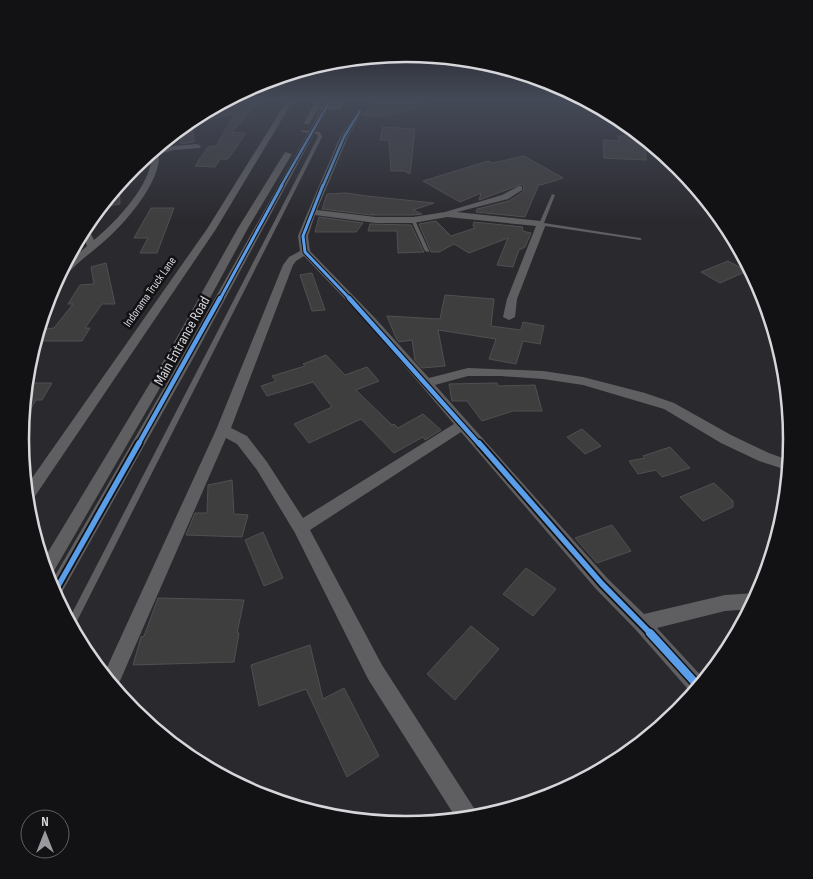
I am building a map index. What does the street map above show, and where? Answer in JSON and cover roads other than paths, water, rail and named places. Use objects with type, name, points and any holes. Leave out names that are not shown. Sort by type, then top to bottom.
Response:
[{"type":"street","name":"Indorama Truck Lane","points":[[32,489],[210,229],[265,140]]},
{"type":"street","points":[[49,562],[173,355],[243,228],[300,140]]},
{"type":"street","name":"Main Entrance Road","points":[[59,586],[189,356],[301,140]]},
{"type":"street","points":[[343,140],[303,236],[306,252],[371,320],[602,584],[641,623],[695,683]]},
{"type":"street","points":[[165,149],[197,146]]},
{"type":"street","points":[[75,259],[112,229],[142,192],[154,166],[155,157]]},
{"type":"street","points":[[447,214],[453,209],[505,197],[519,188]]},
{"type":"street","points":[[313,212],[376,220],[414,220],[447,214],[541,224],[512,300],[509,317]]},
{"type":"street","points":[[88,236],[92,246]]},
{"type":"street","points":[[112,675],[223,430],[288,265],[292,258],[306,252]]},
{"type":"street","points":[[426,383],[468,372],[542,374],[583,382],[640,396],[669,406],[726,439],[783,464]]},
{"type":"street","points":[[301,528],[462,426]]},
{"type":"street","points":[[223,430],[242,440],[262,466],[301,528],[375,672],[465,812]]},
{"type":"street","points":[[641,623],[725,603],[747,602]]},
{"type":"lane","points":[[74,618],[318,140]]},
{"type":"lane","points":[[552,195],[541,224],[640,238]]},
{"type":"lane","points":[[414,220],[427,251]]}]
